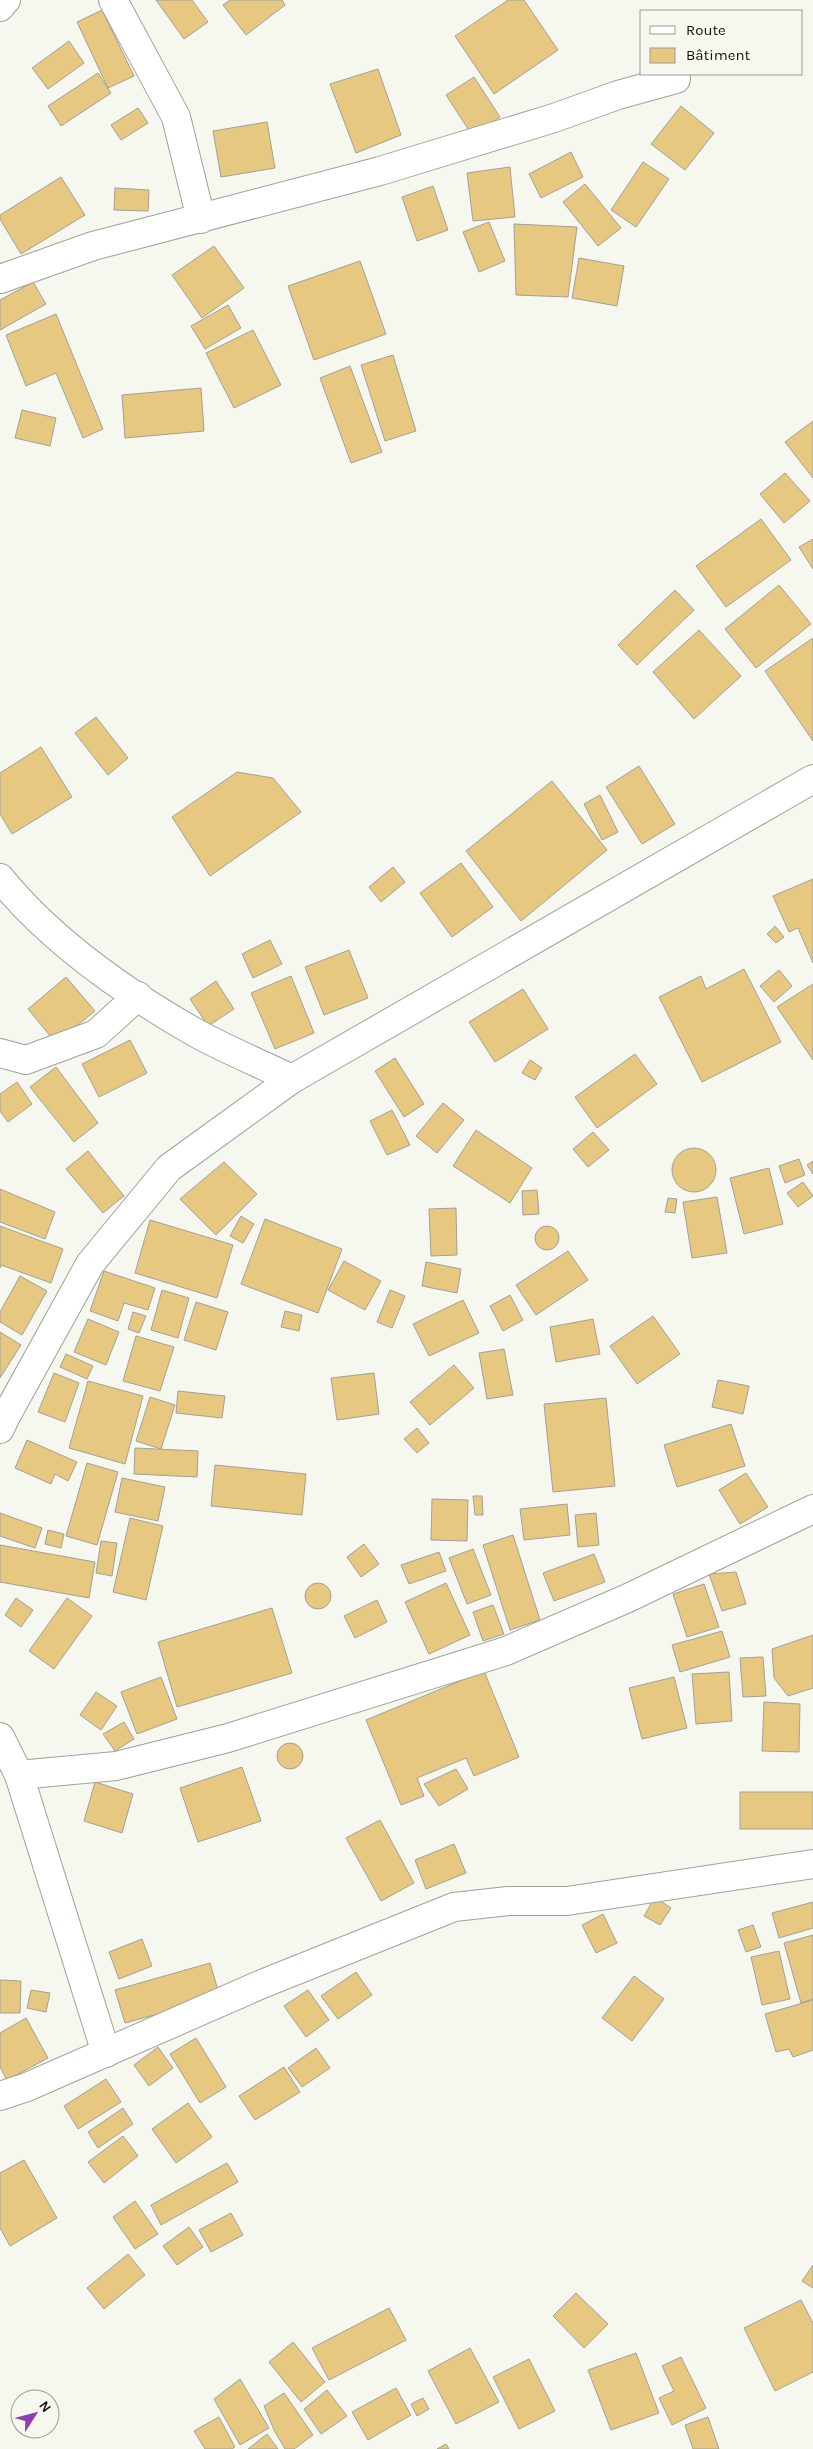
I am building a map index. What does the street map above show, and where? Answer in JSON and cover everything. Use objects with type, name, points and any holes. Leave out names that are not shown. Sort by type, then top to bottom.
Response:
[{"type":"street","points":[[0,7],[6,0]]},
{"type":"street","points":[[113,0],[176,117],[201,219]]},
{"type":"street","points":[[0,279],[93,246],[380,171],[554,118],[618,95],[676,79]]},
{"type":"street","points":[[0,1430],[10,1407],[90,1264],[169,1168],[292,1079],[813,779]]},
{"type":"street","points":[[0,878],[31,913],[89,963],[197,1033],[292,1079]]},
{"type":"street","points":[[0,1053],[26,1060],[96,1034],[138,996]]},
{"type":"street","points":[[19,1775],[116,1766],[219,1740],[497,1654],[628,1598],[813,1508]]},
{"type":"street","points":[[0,1737],[19,1775],[106,2053]]},
{"type":"street","points":[[0,2096],[28,2087],[262,1984],[454,1907],[508,1901],[567,1901],[813,1864]]},
{"type":"building","points":[[156,0],[192,0],[208,22],[184,39]]},
{"type":"building","points":[[230,0],[282,0],[285,5],[246,35],[223,5]]},
{"type":"building","points":[[508,0],[524,0],[558,50],[494,94],[455,36]]},
{"type":"building","points":[[102,10],[134,76],[108,88],[77,22]]},
{"type":"building","points":[[69,41],[84,63],[48,89],[32,68]]},
{"type":"building","points":[[378,69],[401,135],[356,153],[330,84]]},
{"type":"building","points":[[98,73],[111,93],[61,126],[48,106]]},
{"type":"building","points":[[474,77],[500,117],[472,135],[446,95]]},
{"type":"building","points":[[681,106],[714,133],[685,170],[651,144]]},
{"type":"building","points":[[138,108],[148,123],[121,140],[111,125]]},
{"type":"building","points":[[267,122],[275,168],[221,177],[213,131]]},
{"type":"building","points":[[571,152],[583,177],[541,198],[529,174]]},
{"type":"building","points":[[643,162],[669,179],[636,227],[611,210]]},
{"type":"building","points":[[510,167],[515,217],[473,221],[467,173]]},
{"type":"building","points":[[61,177],[85,215],[21,254],[0,219],[0,215]]},
{"type":"building","points":[[585,184],[621,228],[598,246],[563,202]]},
{"type":"building","points":[[433,186],[448,230],[417,241],[402,197]]},
{"type":"building","points":[[115,188],[149,190],[148,211],[114,210]]},
{"type":"building","points":[[489,222],[505,261],[479,272],[463,232]]},
{"type":"building","points":[[514,224],[577,227],[568,297],[516,295]]},
{"type":"building","points":[[214,246],[244,288],[202,318],[172,275]]},
{"type":"building","points":[[579,258],[624,266],[617,306],[572,298]]},
{"type":"building","points":[[360,261],[386,334],[314,360],[288,286]]},
{"type":"building","points":[[33,282],[46,304],[0,330],[0,300]]},
{"type":"building","points":[[228,305],[241,328],[205,349],[191,326]]},
{"type":"building","points":[[56,314],[103,429],[83,438],[56,373],[26,386],[6,335]]},
{"type":"building","points":[[253,330],[281,385],[234,408],[206,353]]},
{"type":"building","points":[[393,355],[416,431],[385,441],[361,365]]},
{"type":"building","points":[[350,366],[382,452],[351,463],[320,378]]},
{"type":"building","points":[[201,388],[204,431],[125,438],[122,395]]},
{"type":"building","points":[[22,410],[56,418],[50,446],[15,438]]},
{"type":"building","points":[[813,421],[813,478],[785,442]]},
{"type":"building","points":[[785,473],[810,501],[784,523],[760,494]]},
{"type":"building","points":[[761,519],[791,560],[726,607],[696,566]]},
{"type":"building","points":[[813,539],[813,569],[799,547]]},
{"type":"building","points":[[779,585],[811,624],[756,668],[725,629]]},
{"type":"building","points":[[675,590],[694,610],[637,665],[618,645]]},
{"type":"building","points":[[699,630],[741,676],[694,719],[653,672]]},
{"type":"building","points":[[813,638],[813,741],[765,671]]},
{"type":"building","points":[[96,717],[128,758],[108,775],[75,733]]},
{"type":"building","points":[[41,747],[72,797],[12,834],[0,814],[0,773]]},
{"type":"building","points":[[639,766],[675,824],[642,844],[606,787]]},
{"type":"building","points":[[237,772],[273,778],[301,812],[210,876],[172,817]]},
{"type":"building","points":[[552,781],[607,850],[521,921],[466,851]]},
{"type":"building","points":[[600,795],[618,832],[602,840],[584,804]]},
{"type":"building","points":[[461,863],[493,907],[452,937],[420,893]]},
{"type":"building","points":[[393,867],[405,882],[381,902],[369,887]]},
{"type":"building","points":[[813,879],[813,963],[798,928],[789,932],[773,896]]},
{"type":"building","points":[[775,926],[784,937],[776,943],[767,934]]},
{"type":"building","points":[[270,940],[282,964],[253,978],[242,954]]},
{"type":"building","points":[[349,950],[368,998],[324,1015],[305,967]]},
{"type":"building","points":[[744,969],[781,1042],[702,1082],[659,997],[701,976],[706,989]]},
{"type":"building","points":[[779,970],[792,986],[774,1002],[760,986]]},
{"type":"building","points":[[291,976],[314,1033],[275,1049],[251,993]]},
{"type":"building","points":[[66,977],[95,1011],[56,1043],[28,1009]]},
{"type":"building","points":[[216,981],[234,1009],[208,1026],[190,999]]},
{"type":"building","points":[[813,984],[813,1060],[777,1007]]},
{"type":"building","points":[[523,989],[548,1029],[495,1062],[469,1022]]},
{"type":"building","points":[[130,1040],[147,1073],[99,1097],[82,1064]]},
{"type":"building","points":[[635,1054],[657,1084],[597,1128],[575,1097]]},
{"type":"building","points":[[395,1058],[424,1104],[404,1117],[375,1071]]},
{"type":"building","points":[[530,1060],[542,1068],[535,1080],[522,1073]]},
{"type":"building","points":[[56,1067],[98,1123],[74,1142],[30,1087]]},
{"type":"building","points":[[17,1082],[32,1104],[8,1122],[0,1111],[0,1094]]},
{"type":"building","points":[[443,1103],[464,1120],[437,1153],[416,1136]]},
{"type":"building","points":[[392,1110],[410,1145],[387,1155],[370,1121]]},
{"type":"building","points":[[476,1130],[532,1168],[510,1203],[453,1166]]},
{"type":"building","points":[[593,1132],[609,1150],[588,1167],[573,1149]]},
{"type":"building","points":[[694,1148],[706,1152],[712,1158],[716,1170],[712,1182],[706,1188],[694,1192],[682,1188],[676,1182],[672,1170],[676,1158],[682,1152]]},
{"type":"building","points":[[88,1151],[124,1196],[103,1213],[66,1169]]},
{"type":"building","points":[[799,1159],[805,1175],[785,1183],[779,1166]]},
{"type":"building","points":[[813,1161],[813,1174],[807,1165]]},
{"type":"building","points":[[224,1162],[257,1194],[216,1235],[180,1199]]},
{"type":"building","points":[[769,1168],[783,1224],[744,1234],[730,1178]]},
{"type":"building","points":[[803,1182],[813,1196],[798,1207],[787,1193]]},
{"type":"building","points":[[0,1189],[55,1212],[45,1239],[0,1222]]},
{"type":"building","points":[[537,1190],[539,1214],[523,1215],[522,1191]]},
{"type":"building","points":[[717,1197],[727,1253],[692,1258],[683,1202]]},
{"type":"building","points":[[668,1198],[677,1199],[675,1213],[665,1212]]},
{"type":"building","points":[[456,1208],[457,1255],[431,1256],[429,1209]]},
{"type":"building","points":[[241,1216],[254,1224],[243,1243],[230,1236]]},
{"type":"building","points":[[265,1219],[342,1249],[318,1313],[241,1284]]},
{"type":"building","points":[[150,1220],[233,1245],[217,1298],[135,1273]]},
{"type":"building","points":[[0,1226],[63,1249],[51,1283],[1,1265],[0,1268]]},
{"type":"building","points":[[547,1226],[556,1229],[559,1238],[556,1247],[547,1250],[538,1247],[535,1238],[538,1229]]},
{"type":"building","points":[[568,1251],[588,1280],[536,1315],[516,1285]]},
{"type":"building","points":[[344,1261],[381,1281],[365,1310],[328,1290]]},
{"type":"building","points":[[426,1262],[461,1269],[457,1293],[422,1286]]},
{"type":"building","points":[[104,1271],[155,1288],[148,1310],[124,1303],[118,1321],[90,1311]]},
{"type":"building","points":[[20,1276],[47,1291],[22,1335],[0,1322],[0,1312]]},
{"type":"building","points":[[162,1290],[189,1298],[178,1338],[151,1330]]},
{"type":"building","points":[[390,1290],[405,1296],[392,1328],[377,1322]]},
{"type":"building","points":[[510,1295],[523,1320],[503,1331],[490,1306]]},
{"type":"building","points":[[463,1300],[479,1333],[429,1356],[413,1324]]},
{"type":"building","points":[[196,1302],[228,1312],[216,1350],[184,1340]]},
{"type":"building","points":[[285,1311],[302,1315],[299,1331],[281,1327]]},
{"type":"building","points":[[133,1312],[146,1316],[139,1333],[128,1329]]},
{"type":"building","points":[[653,1316],[680,1354],[637,1384],[610,1346]]},
{"type":"building","points":[[88,1319],[119,1332],[106,1365],[74,1352]]},
{"type":"building","points":[[593,1319],[600,1354],[556,1362],[550,1327]]},
{"type":"building","points":[[0,1332],[21,1345],[0,1378]]},
{"type":"building","points":[[136,1336],[174,1347],[160,1391],[123,1381]]},
{"type":"building","points":[[504,1349],[513,1395],[487,1399],[479,1353]]},
{"type":"building","points":[[66,1354],[93,1366],[87,1379],[60,1367]]},
{"type":"building","points":[[454,1365],[474,1388],[430,1425],[410,1402]]},
{"type":"building","points":[[54,1373],[79,1383],[65,1422],[38,1412]]},
{"type":"building","points":[[374,1373],[379,1414],[337,1420],[331,1378]]},
{"type":"building","points":[[718,1380],[749,1386],[743,1414],[712,1407]]},
{"type":"building","points":[[88,1381],[143,1396],[125,1464],[69,1448]]},
{"type":"building","points":[[178,1391],[225,1396],[222,1418],[176,1413]]},
{"type":"building","points":[[150,1397],[175,1405],[161,1449],[136,1441]]},
{"type":"building","points":[[606,1398],[615,1486],[553,1492],[544,1404]]},
{"type":"building","points":[[731,1424],[745,1466],[677,1487],[664,1445]]},
{"type":"building","points":[[417,1428],[429,1443],[417,1453],[404,1439]]},
{"type":"building","points":[[27,1440],[77,1462],[68,1481],[55,1474],[51,1484],[15,1468]]},
{"type":"building","points":[[135,1448],[198,1451],[197,1477],[134,1474]]},
{"type":"building","points":[[87,1463],[118,1472],[97,1545],[66,1536]]},
{"type":"building","points":[[215,1465],[306,1474],[302,1515],[211,1506]]},
{"type":"building","points":[[746,1473],[768,1507],[740,1524],[719,1490]]},
{"type":"building","points":[[122,1478],[165,1487],[158,1521],[115,1512]]},
{"type":"building","points":[[473,1496],[482,1496],[483,1515],[475,1515]]},
{"type":"building","points":[[432,1499],[468,1500],[467,1541],[431,1540]]},
{"type":"building","points":[[567,1504],[570,1535],[524,1540],[520,1509]]},
{"type":"building","points":[[0,1513],[42,1528],[35,1548],[0,1536]]},
{"type":"building","points":[[596,1513],[599,1545],[578,1547],[575,1515]]},
{"type":"building","points":[[130,1518],[163,1526],[146,1600],[113,1592]]},
{"type":"building","points":[[48,1530],[64,1534],[61,1548],[45,1544]]},
{"type":"building","points":[[513,1535],[540,1620],[510,1630],[483,1545]]},
{"type":"building","points":[[101,1541],[117,1543],[112,1576],[96,1573]]},
{"type":"building","points":[[364,1544],[379,1564],[361,1577],[347,1557]]},
{"type":"building","points":[[0,1545],[95,1562],[89,1598],[0,1582]]},
{"type":"building","points":[[473,1549],[491,1595],[467,1604],[449,1558]]},
{"type":"building","points":[[439,1552],[446,1571],[409,1584],[401,1565]]},
{"type":"building","points":[[594,1554],[605,1582],[554,1601],[543,1573]]},
{"type":"building","points":[[736,1572],[746,1604],[722,1611],[709,1574]]},
{"type":"building","points":[[318,1583],[327,1587],[331,1596],[327,1605],[318,1609],[309,1605],[305,1596],[309,1587]]},
{"type":"building","points":[[446,1583],[470,1635],[429,1654],[405,1602]]},
{"type":"building","points":[[704,1584],[719,1627],[687,1637],[673,1594]]},
{"type":"building","points":[[16,1598],[33,1610],[21,1627],[5,1615]]},
{"type":"building","points":[[67,1598],[92,1616],[54,1669],[29,1651]]},
{"type":"building","points":[[377,1600],[387,1622],[355,1638],[344,1616]]},
{"type":"building","points":[[493,1605],[504,1634],[483,1641],[473,1612]]},
{"type":"building","points":[[272,1608],[292,1673],[177,1707],[158,1642]]},
{"type":"building","points":[[722,1631],[730,1657],[680,1672],[672,1645]]},
{"type":"building","points":[[813,1635],[813,1688],[788,1696],[774,1678],[772,1649]]},
{"type":"building","points":[[763,1657],[766,1696],[743,1697],[740,1658]]},
{"type":"building","points":[[484,1671],[519,1757],[474,1776],[466,1758],[417,1778],[424,1796],[401,1805],[366,1720]]},
{"type":"building","points":[[729,1672],[732,1721],[696,1724],[692,1674]]},
{"type":"building","points":[[161,1677],[177,1719],[137,1734],[121,1692]]},
{"type":"building","points":[[674,1677],[687,1728],[642,1739],[629,1688]]},
{"type":"building","points":[[96,1692],[117,1706],[101,1730],[80,1715]]},
{"type":"building","points":[[764,1702],[800,1704],[799,1752],[762,1751]]},
{"type":"building","points":[[124,1722],[134,1739],[115,1751],[103,1734]]},
{"type":"building","points":[[290,1743],[299,1747],[303,1756],[299,1765],[290,1769],[281,1765],[277,1756],[281,1747]]},
{"type":"building","points":[[242,1767],[261,1821],[198,1842],[180,1788]]},
{"type":"building","points":[[456,1769],[468,1789],[439,1806],[424,1784]]},
{"type":"building","points":[[95,1782],[133,1794],[122,1833],[84,1821]]},
{"type":"building","points":[[740,1792],[813,1792],[813,1829],[740,1829]]},
{"type":"building","points":[[380,1820],[414,1883],[381,1901],[346,1838]]},
{"type":"building","points":[[454,1844],[466,1873],[426,1889],[415,1860]]},
{"type":"building","points":[[655,1897],[671,1908],[660,1925],[644,1916]]},
{"type":"building","points":[[813,1902],[813,1928],[779,1938],[772,1913]]},
{"type":"building","points":[[603,1914],[617,1943],[596,1953],[582,1925]]},
{"type":"building","points":[[753,1925],[761,1947],[746,1952],[738,1930]]},
{"type":"building","points":[[813,1935],[813,1999],[801,2003],[784,1943]]},
{"type":"building","points":[[142,1939],[152,1966],[119,1979],[109,1952]]},
{"type":"building","points":[[779,1951],[790,1999],[762,2005],[751,1957]]},
{"type":"building","points":[[210,1963],[220,1997],[125,2023],[115,1990]]},
{"type":"building","points":[[356,1972],[372,1995],[338,2019],[321,1996]]},
{"type":"building","points":[[634,1976],[664,1999],[632,2041],[602,2018]]},
{"type":"building","points":[[0,1980],[21,1981],[20,2013],[0,2013]]},
{"type":"building","points":[[31,1990],[50,1993],[46,2012],[27,2008]]},
{"type":"building","points":[[308,1990],[329,2020],[306,2037],[284,2006]]},
{"type":"building","points":[[813,2000],[813,2050],[793,2057],[789,2049],[776,2052],[765,2014]]},
{"type":"building","points":[[26,2018],[48,2058],[7,2080],[0,2067],[0,2033]]},
{"type":"building","points":[[196,2038],[226,2087],[200,2103],[170,2054]]},
{"type":"building","points":[[158,2047],[173,2068],[149,2086],[134,2065]]},
{"type":"building","points":[[316,2048],[330,2068],[302,2087],[288,2068]]},
{"type":"building","points":[[284,2067],[300,2092],[255,2120],[239,2096]]},
{"type":"building","points":[[106,2079],[121,2102],[78,2129],[64,2106]]},
{"type":"building","points":[[188,2103],[212,2137],[176,2163],[152,2129]]},
{"type":"building","points":[[123,2108],[133,2124],[98,2148],[88,2132]]},
{"type":"building","points":[[123,2136],[138,2156],[104,2183],[88,2162]]},
{"type":"building","points":[[24,2160],[57,2218],[10,2246],[0,2228],[0,2173]]},
{"type":"building","points":[[227,2163],[238,2182],[161,2225],[151,2205]]},
{"type":"building","points":[[135,2201],[158,2234],[135,2249],[113,2217]]},
{"type":"building","points":[[231,2213],[243,2235],[211,2252],[199,2230]]},
{"type":"building","points":[[189,2227],[203,2247],[177,2265],[163,2246]]},
{"type":"building","points":[[128,2254],[145,2275],[104,2309],[87,2288]]},
{"type":"building","points":[[813,2265],[813,2288],[802,2281]]},
{"type":"building","points":[[576,2293],[608,2324],[584,2348],[553,2316]]},
{"type":"building","points":[[801,2300],[813,2323],[813,2372],[775,2391],[744,2328]]},
{"type":"building","points":[[389,2308],[406,2340],[329,2380],[312,2348]]},
{"type":"building","points":[[293,2342],[325,2382],[301,2402],[269,2362]]},
{"type":"building","points":[[470,2348],[499,2402],[456,2424],[428,2371]]},
{"type":"building","points":[[636,2353],[659,2413],[611,2430],[588,2370]]},
{"type":"building","points":[[681,2357],[706,2408],[672,2425],[659,2398],[674,2391],[662,2366]]},
{"type":"building","points":[[529,2359],[555,2411],[519,2429],[493,2377]]},
{"type":"building","points":[[240,2379],[269,2428],[240,2445],[214,2399]]},
{"type":"building","points":[[396,2388],[411,2415],[368,2440],[352,2412]]},
{"type":"building","points":[[327,2390],[347,2416],[321,2434],[304,2409]]},
{"type":"building","points":[[284,2393],[313,2435],[294,2449],[285,2449],[274,2430],[264,2406]]},
{"type":"building","points":[[423,2398],[429,2409],[417,2416],[411,2404]]},
{"type":"building","points":[[219,2417],[235,2447],[232,2449],[205,2449],[194,2431]]},
{"type":"building","points":[[708,2417],[719,2449],[693,2449],[685,2425]]},
{"type":"building","points":[[267,2434],[278,2449],[248,2449]]},
{"type":"building","points":[[446,2444],[449,2449],[437,2449]]}]
